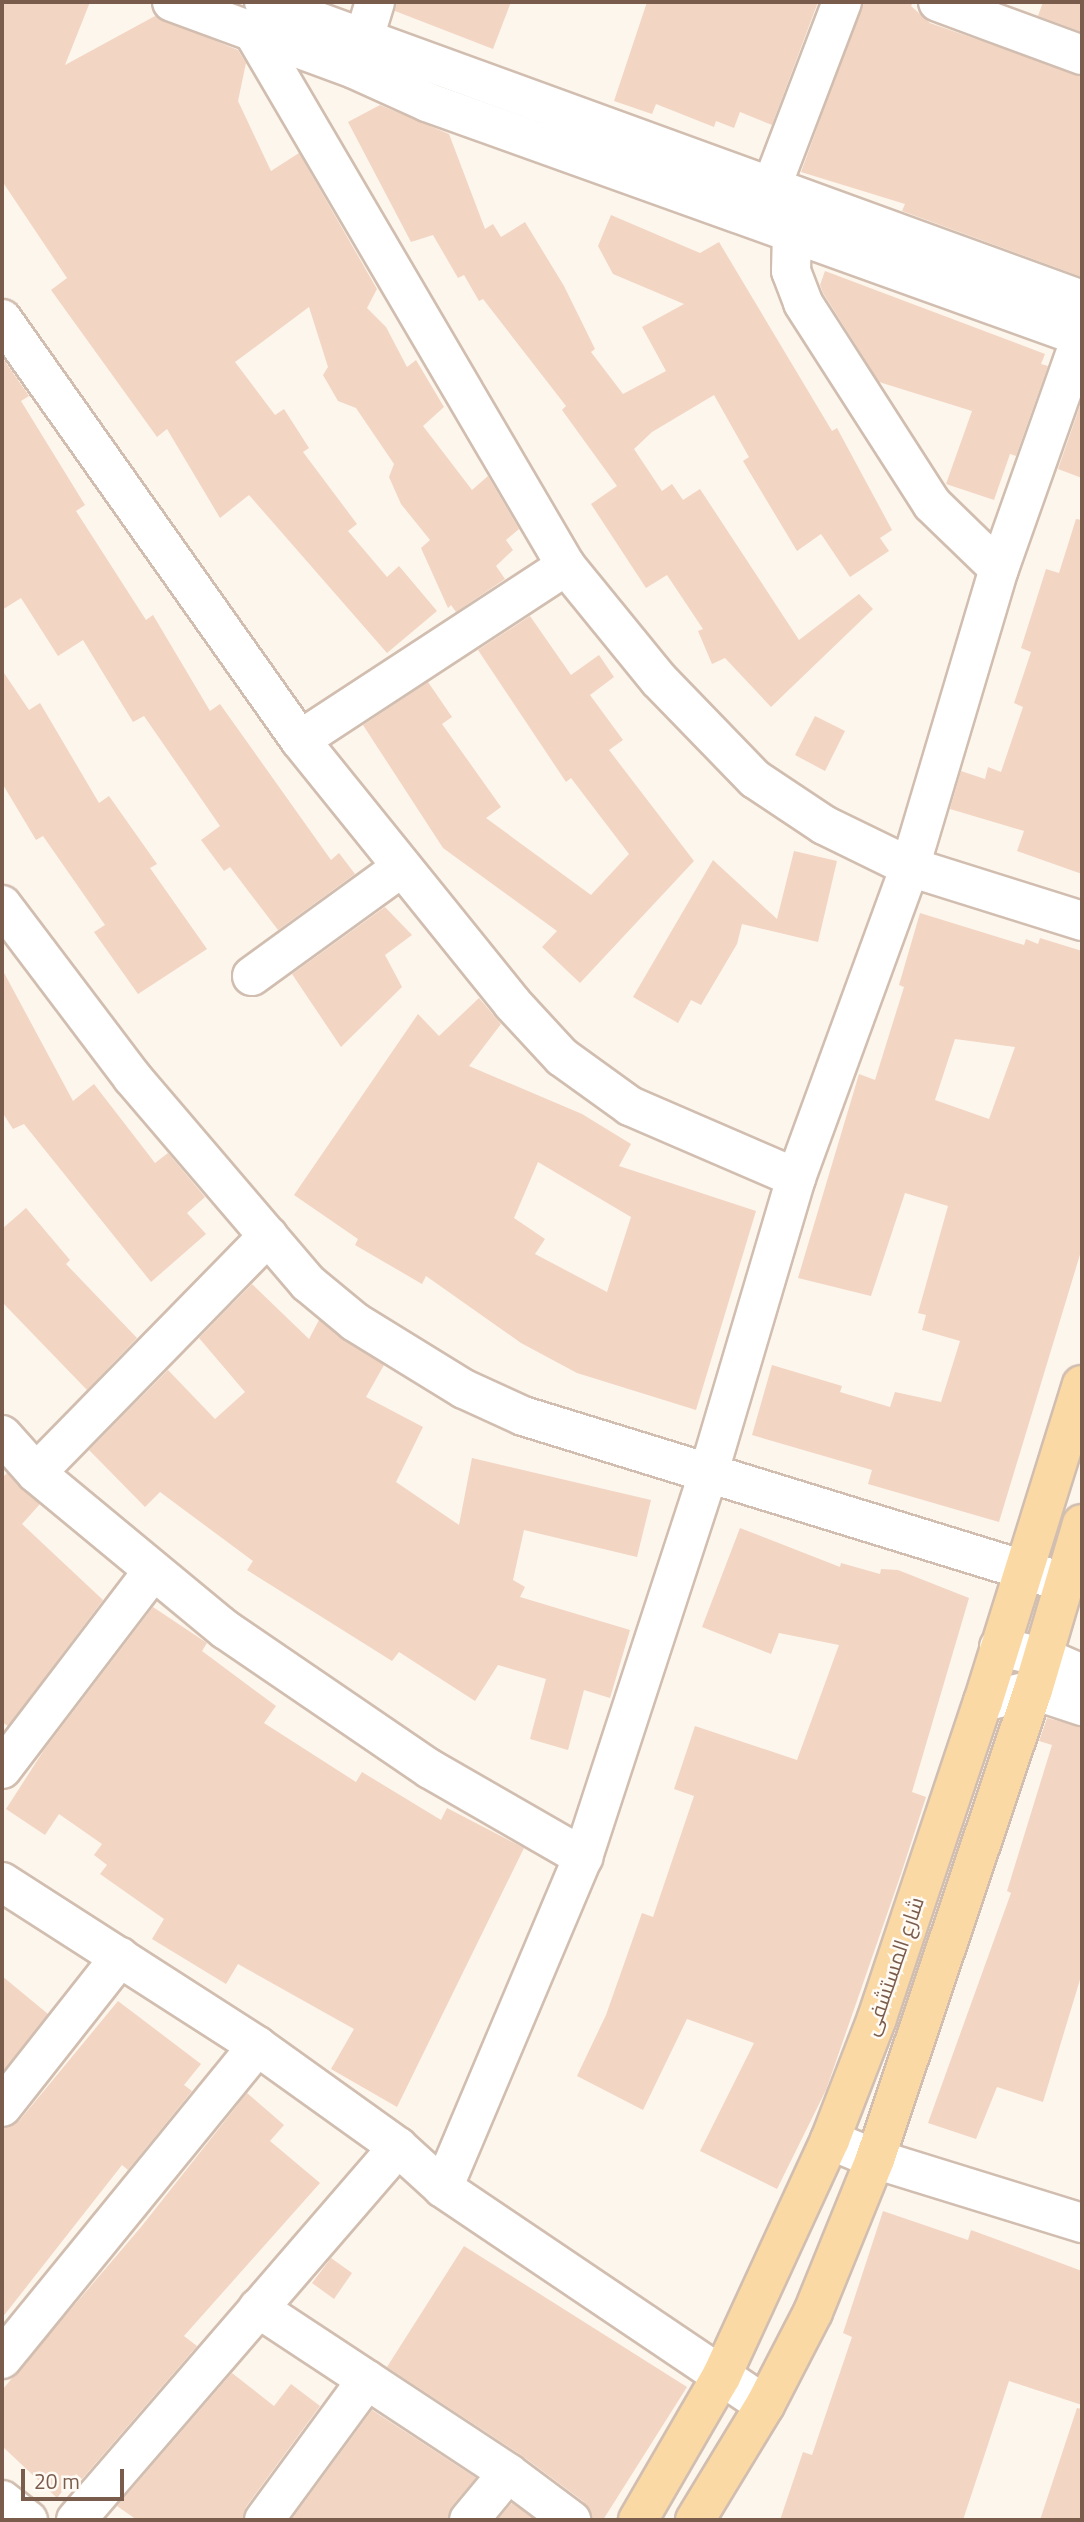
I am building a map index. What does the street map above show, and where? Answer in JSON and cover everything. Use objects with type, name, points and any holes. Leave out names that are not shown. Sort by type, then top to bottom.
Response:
[{"type":"main road","name":"شارع المستشفى","points":[[638,2520],[721,2377],[830,2140],[877,2018],[983,1702],[1082,1385]]},
{"type":"main road","points":[[695,2520],[765,2405],[813,2312],[876,2159],[1038,1674],[1082,1524]]},
{"type":"street","points":[[172,2],[363,38],[1082,300]]},
{"type":"street","points":[[363,38],[375,2]]},
{"type":"street","points":[[771,188],[842,2]]},
{"type":"street","points":[[938,2],[1082,55]]},
{"type":"street","points":[[259,17],[427,102],[1082,336],[999,569],[910,867],[796,1178],[708,1475],[583,1857],[443,2188]]},
{"type":"street","points":[[259,17],[566,566],[659,680],[755,779],[824,825],[910,867],[1082,921]]},
{"type":"street","points":[[792,231],[791,271],[803,303],[932,504],[999,569]]},
{"type":"street","points":[[2,319],[300,740],[512,1003],[562,1057],[630,1106],[796,1178]]},
{"type":"street","points":[[300,740],[566,566]]},
{"type":"street","points":[[252,976],[402,867]]},
{"type":"street","points":[[2,905],[132,1077],[308,1283],[355,1322],[464,1389],[523,1416],[1063,1582]]},
{"type":"street","points":[[36,1473],[268,1236]]},
{"type":"street","points":[[2,1435],[36,1473],[153,1572],[297,1682],[430,1769],[583,1857]]},
{"type":"street","points":[[2,1769],[153,1572]]},
{"type":"street","points":[[999,1647],[1082,1706]]},
{"type":"street","points":[[983,1702],[1038,1674],[1082,1674]]},
{"type":"street","points":[[2,1882],[257,2046],[398,2147],[443,2188],[765,2405]]},
{"type":"street","points":[[2,2107],[120,1957]]},
{"type":"street","points":[[2,2359],[257,2046]]},
{"type":"street","points":[[830,2140],[876,2159],[1082,2223]]},
{"type":"street","points":[[76,2520],[398,2147]]},
{"type":"street","points":[[258,2308],[508,2473],[571,2520]]},
{"type":"street","points":[[264,2520],[367,2380]]},
{"type":"street","points":[[469,2520],[508,2473]]},
{"type":"street","points":[[2,2500],[28,2520]]},
{"type":"building","points":[[2,2],[90,2],[65,65],[155,16],[238,50],[246,63],[238,101],[271,171],[299,153],[377,289],[367,308],[386,327],[407,367],[416,360],[444,407],[423,426],[472,490],[488,476],[519,529],[506,540],[513,550],[496,566],[505,579],[456,612],[451,605],[448,608],[421,548],[430,540],[401,504],[389,477],[394,464],[356,408],[338,401],[323,375],[328,367],[309,307],[235,362],[275,415],[284,409],[309,448],[303,452],[357,524],[348,531],[387,577],[399,566],[437,611],[387,653],[249,495],[220,518],[167,429],[157,437],[51,290],[67,278],[2,181]]},
{"type":"building","points":[[396,2],[511,2],[493,49],[395,11]]},
{"type":"building","points":[[647,2],[818,2],[772,125],[740,112],[734,128],[716,121],[714,127],[656,104],[652,114],[614,101]]},
{"type":"building","points":[[863,2],[913,2],[911,6],[930,23],[1082,76],[1082,277],[902,211],[905,204],[801,172]]},
{"type":"building","points":[[1043,2],[1082,2],[1082,32],[1038,16]]},
{"type":"building","points":[[380,105],[449,134],[485,229],[493,224],[501,237],[525,222],[564,286],[595,349],[591,352],[623,394],[666,371],[642,327],[684,304],[613,274],[598,246],[611,215],[700,253],[719,242],[832,431],[837,428],[892,530],[880,538],[889,551],[850,577],[821,534],[797,551],[743,461],[749,457],[714,395],[652,432],[634,449],[662,491],[672,484],[683,500],[700,489],[799,640],[859,594],[873,609],[771,707],[725,658],[712,664],[698,631],[703,629],[667,575],[646,588],[591,504],[617,486],[562,410],[566,406],[483,299],[479,301],[464,275],[458,278],[433,235],[411,242],[348,122]]},
{"type":"building","points":[[825,271],[1045,354],[1041,364],[1048,366],[1016,456],[1010,454],[994,500],[946,484],[972,411],[879,382],[823,293],[820,285]]},
{"type":"building","points":[[2,357],[29,396],[21,401],[85,505],[76,511],[146,620],[153,615],[210,711],[220,704],[331,860],[339,853],[355,874],[278,930],[230,867],[224,871],[201,840],[220,826],[144,716],[133,722],[83,640],[58,656],[21,598],[2,610]]},
{"type":"building","points":[[1082,400],[1082,478],[1058,469]]},
{"type":"building","points":[[1076,519],[1082,520],[1082,874],[1017,851],[1024,831],[950,809],[961,771],[985,779],[988,767],[1001,772],[1023,707],[1014,703],[1031,652],[1021,648],[1046,569],[1059,573]]},
{"type":"building","points":[[530,616],[571,675],[599,655],[614,677],[590,695],[623,740],[609,750],[694,861],[580,983],[542,947],[557,931],[443,848],[363,725],[428,682],[452,717],[442,724],[501,807],[486,818],[591,895],[629,854],[571,778],[566,782],[478,650]]},
{"type":"building","points":[[2,670],[29,710],[40,703],[99,803],[109,796],[157,864],[150,868],[207,949],[138,994],[94,932],[105,925],[43,836],[36,840],[2,783]]},
{"type":"building","points":[[815,716],[845,731],[825,771],[795,755]]},
{"type":"building","points":[[794,851],[837,861],[818,942],[742,924],[737,944],[701,1005],[691,1000],[678,1023],[633,997],[713,860],[777,919]]},
{"type":"building","points":[[385,907],[412,935],[385,955],[402,987],[341,1047],[292,974]]},
{"type":"building","points":[[920,913],[1024,945],[1026,939],[1038,944],[1040,938],[1082,951],[1082,1248],[999,1522],[868,1484],[872,1470],[752,1435],[772,1365],[842,1386],[840,1392],[890,1407],[895,1392],[941,1402],[960,1341],[922,1330],[926,1315],[918,1313],[948,1206],[905,1193],[871,1296],[798,1278],[859,1074],[875,1080],[904,987],[899,985]],"holes":[[[955,1039],[1015,1047],[989,1119],[935,1100]]]},
{"type":"building","points":[[2,969],[73,1101],[94,1084],[155,1163],[168,1153],[205,1197],[187,1213],[206,1234],[151,1282],[24,1124],[13,1129],[2,1112]]},
{"type":"building","points":[[479,998],[501,1024],[469,1066],[582,1114],[631,1144],[619,1166],[756,1211],[696,1410],[577,1373],[521,1343],[426,1276],[422,1284],[355,1245],[358,1239],[294,1195],[418,1014],[439,1036]],"holes":[[[538,1162],[631,1217],[607,1292],[535,1254],[545,1239],[514,1218]]]},
{"type":"building","points":[[26,1208],[70,1260],[66,1264],[137,1338],[87,1390],[2,1302],[2,1229]]},
{"type":"building","points":[[252,1284],[309,1339],[319,1320],[384,1365],[366,1397],[423,1427],[396,1482],[459,1525],[472,1458],[651,1500],[637,1557],[524,1530],[513,1580],[525,1587],[520,1597],[630,1630],[610,1698],[584,1690],[568,1750],[530,1739],[546,1679],[498,1665],[475,1701],[399,1652],[392,1661],[247,1570],[253,1561],[160,1492],[145,1507],[89,1450],[168,1370],[215,1419],[245,1392],[199,1338]]},
{"type":"building","points":[[7,1473],[40,1504],[22,1524],[103,1600],[8,1726],[2,1722],[2,1478]]},
{"type":"building","points":[[740,1528],[840,1567],[841,1563],[880,1574],[881,1569],[898,1570],[969,1598],[912,1792],[926,1797],[901,1874],[826,2090],[777,2189],[700,2151],[754,2043],[687,2019],[643,2110],[577,2076],[606,2015],[642,1913],[653,1917],[694,1796],[674,1789],[695,1726],[797,1760],[839,1645],[779,1633],[771,1654],[702,1627]]},
{"type":"building","points":[[153,1607],[207,1643],[202,1651],[276,1706],[264,1723],[356,1782],[362,1772],[441,1820],[447,1808],[524,1848],[397,2107],[331,2069],[354,2029],[238,1964],[226,1984],[152,1939],[164,1919],[100,1874],[107,1865],[94,1855],[102,1844],[59,1814],[45,1835],[6,1809],[44,1750]]},
{"type":"building","points":[[1047,1718],[1082,1727],[1082,1973],[1043,2102],[997,2087],[976,2139],[928,2123],[1011,1893],[1007,1891],[1052,1745],[1039,1741]]},
{"type":"building","points":[[2,1976],[48,2014],[2,2072]]},
{"type":"building","points":[[118,2001],[201,2064],[184,2085],[192,2091],[128,2170],[122,2165],[2,2318],[2,2128],[19,2121]]},
{"type":"building","points":[[247,2093],[284,2125],[270,2141],[320,2183],[184,2336],[197,2346],[82,2479],[76,2474],[57,2498],[2,2446],[2,2390],[141,2227]]},
{"type":"building","points":[[883,2211],[968,2240],[971,2230],[1082,2271],[1082,2405],[1009,2381],[963,2520],[780,2520],[803,2452],[812,2455],[852,2337],[843,2333]]},
{"type":"building","points":[[464,2246],[687,2387],[603,2520],[592,2520],[584,2502],[521,2455],[387,2367]]},
{"type":"building","points":[[331,2258],[352,2273],[334,2299],[312,2283]]},
{"type":"building","points":[[232,2373],[274,2406],[291,2384],[320,2406],[246,2507],[243,2520],[137,2520],[117,2506]]},
{"type":"building","points":[[1077,2408],[1082,2409],[1082,2520],[1040,2520]]},
{"type":"building","points":[[372,2410],[476,2478],[452,2506],[448,2520],[291,2520]]},
{"type":"building","points":[[512,2503],[535,2520],[497,2520]]}]
